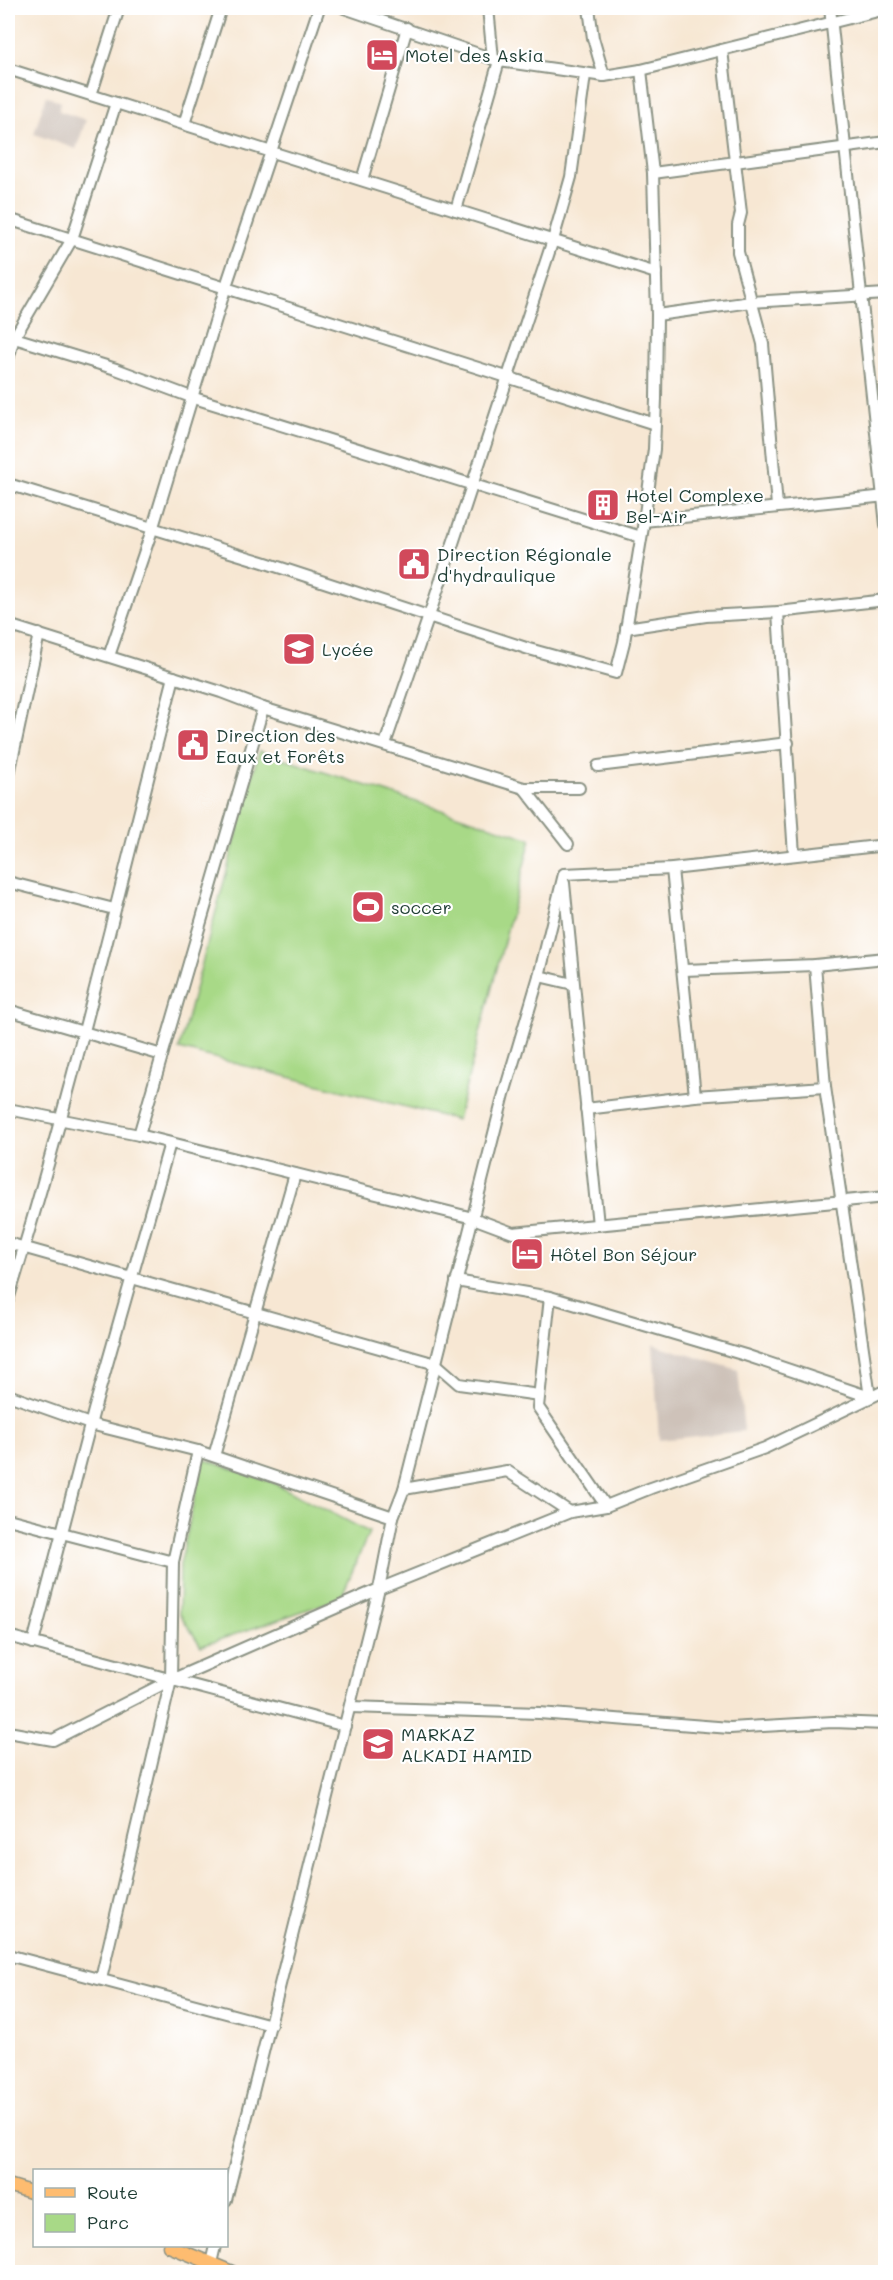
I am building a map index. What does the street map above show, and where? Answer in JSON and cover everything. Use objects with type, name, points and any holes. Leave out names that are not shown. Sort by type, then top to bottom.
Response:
[{"type":"main road","points":[[8,2186],[33,2193]]},
{"type":"main road","points":[[171,2247],[232,2272]]},
{"type":"street","points":[[91,95],[118,8]]},
{"type":"street","points":[[184,124],[221,8]]},
{"type":"street","points":[[109,656],[152,530],[225,289],[319,8]]},
{"type":"street","points":[[344,8],[496,60],[604,76],[641,70],[885,9]]},
{"type":"street","points":[[379,8],[380,19]]},
{"type":"street","points":[[456,210],[496,60],[488,8]]},
{"type":"street","points":[[590,8],[592,38],[604,76]]},
{"type":"street","points":[[830,8],[860,296],[884,496],[885,525]]},
{"type":"street","points":[[362,180],[407,28]]},
{"type":"street","points":[[722,50],[741,213],[738,225],[738,252],[763,344],[777,506]]},
{"type":"street","points":[[8,69],[656,273]]},
{"type":"street","points":[[8,484],[152,530],[263,562],[529,649],[616,673],[644,521],[655,424],[657,315],[653,173],[641,70]]},
{"type":"street","points":[[385,744],[553,240],[571,177],[585,75]]},
{"type":"street","points":[[8,359],[11,337],[72,239],[116,103]]},
{"type":"street","points":[[653,173],[885,142]]},
{"type":"street","points":[[8,219],[655,424]]},
{"type":"street","points":[[657,315],[751,302],[885,294]]},
{"type":"street","points":[[11,337],[116,369],[191,397],[641,537]]},
{"type":"street","points":[[644,521],[884,496]]},
{"type":"street","points":[[626,628],[706,616],[778,612],[885,600]]},
{"type":"street","points":[[778,612],[794,855]]},
{"type":"street","points":[[8,625],[174,677],[263,708],[524,788],[579,788]]},
{"type":"street","points":[[8,779],[39,634]]},
{"type":"street","points":[[8,1300],[83,1032],[174,677]]},
{"type":"street","points":[[139,1135],[263,708]]},
{"type":"street","points":[[598,766],[788,743]]},
{"type":"street","points":[[524,788],[568,844]]},
{"type":"street","points":[[564,874],[672,869],[885,845]]},
{"type":"street","points":[[672,869],[695,1096]]},
{"type":"street","points":[[228,2192],[379,1589],[393,1516],[404,1489],[504,1094],[539,976],[564,874]]},
{"type":"street","points":[[564,874],[598,1225]]},
{"type":"street","points":[[8,882],[114,909]]},
{"type":"street","points":[[684,970],[815,965],[885,958]]},
{"type":"street","points":[[815,965],[825,1087],[870,1397]]},
{"type":"street","points":[[539,976],[573,984]]},
{"type":"street","points":[[8,1010],[162,1055]]},
{"type":"street","points":[[586,1109],[695,1096],[825,1087]]},
{"type":"street","points":[[8,1109],[59,1121],[139,1135],[473,1218],[513,1233],[885,1197]]},
{"type":"street","points":[[33,1643],[90,1424],[170,1143]]},
{"type":"street","points":[[214,1456],[257,1314],[295,1174]]},
{"type":"street","points":[[8,1243],[435,1364],[459,1384],[539,1395]]},
{"type":"street","points":[[456,1281],[550,1297],[745,1355],[870,1397]]},
{"type":"street","points":[[550,1297],[538,1407],[606,1506]]},
{"type":"street","points":[[8,1732],[53,1740],[171,1680],[379,1589],[570,1512],[606,1506],[765,1448],[885,1390]]},
{"type":"street","points":[[8,1395],[90,1424],[214,1456],[393,1516]]},
{"type":"street","points":[[101,1979],[171,1680],[173,1562],[198,1451]]},
{"type":"street","points":[[404,1489],[507,1471],[570,1512]]},
{"type":"street","points":[[8,1520],[173,1562]]},
{"type":"street","points":[[8,1636],[345,1726]]},
{"type":"street","points":[[350,1707],[539,1713],[730,1728],[833,1722],[885,1724]]},
{"type":"street","points":[[8,1955],[271,2025]]},
{"type":"street","points":[[211,2263],[215,2247]]},
{"type":"shaded area","points":[[46,96],[61,102],[59,111],[86,120],[76,149],[34,134]]},
{"type":"shaded area","points":[[653,1344],[738,1370],[744,1431],[659,1440]]},
{"type":"green space","points":[[259,751],[531,839],[457,1120],[179,1049]]},
{"type":"green space","points":[[203,1459],[272,1482],[369,1532],[341,1598],[201,1646],[179,1613],[180,1565]]},
{"type":"place","name":"Motel des Askia","points":[[382,55]]},
{"type":"place","name":"Hotel Complexe Bel-Air","points":[[603,505]]},
{"type":"place","name":"Direction Régionale d'hydraulique","points":[[414,564]]},
{"type":"place","name":"Lycée","points":[[299,649]]},
{"type":"place","name":"Direction des Eaux et Forêts","points":[[193,745]]},
{"type":"place","name":"soccer","points":[[368,907]]},
{"type":"place","name":"Hôtel Bon Séjour","points":[[527,1254]]},
{"type":"place","name":"MARKAZ ALKADI HAMID","points":[[378,1744]]}]
